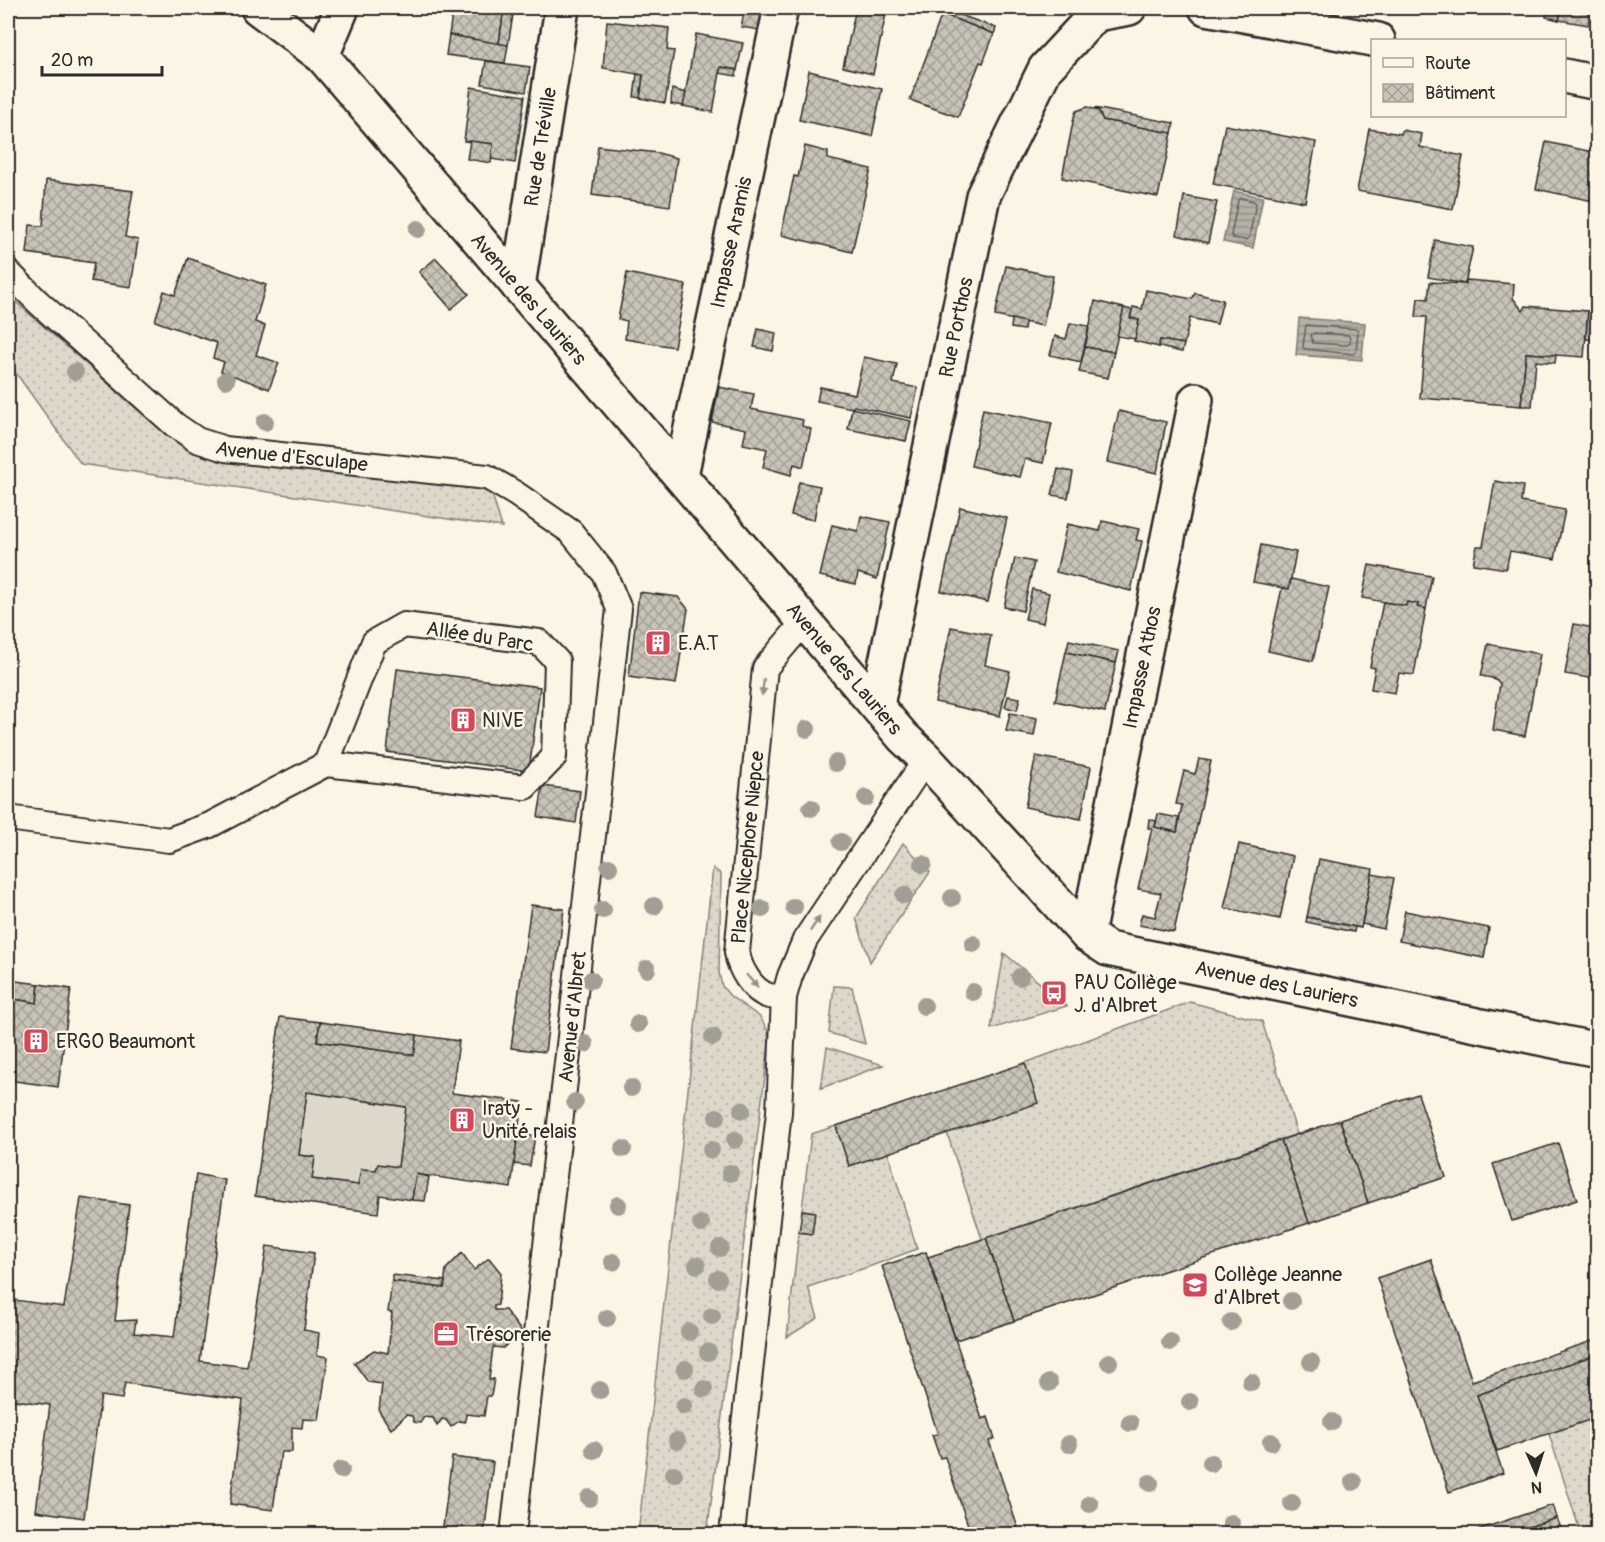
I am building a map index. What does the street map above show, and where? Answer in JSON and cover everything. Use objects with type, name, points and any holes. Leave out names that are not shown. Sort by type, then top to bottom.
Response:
[{"type":"street","name":"Avenue des Lauriers","points":[[258,8],[321,56],[903,737],[926,759],[1086,936],[1108,949],[1598,1050]]},
{"type":"street","points":[[321,56],[342,8]]},
{"type":"street","name":"Rue de Tréville","points":[[518,286],[562,8]]},
{"type":"street","name":"Impasse Aramis","points":[[681,475],[781,8]]},
{"type":"street","name":"Rue Porthos","points":[[877,705],[983,196],[1045,69],[1096,14],[1129,8]]},
{"type":"street","points":[[1206,8],[1373,39]]},
{"type":"street","points":[[1566,76],[1598,83]]},
{"type":"street","name":"Impasse Athos","points":[[1086,936],[1196,400]]},
{"type":"lane","name":"Avenue d'Esculape","points":[[8,272],[38,302],[175,425],[197,440],[225,449],[487,477],[571,532],[604,573]]},
{"type":"lane","name":"Avenue d'Albret","points":[[513,1534],[619,609],[604,573]]},
{"type":"lane","name":"Place Nicephore Niepce","points":[[784,997],[768,996],[758,988],[739,966],[738,952],[765,668],[804,622]]},
{"type":"lane","name":"Allée du Parc","points":[[404,625],[539,642],[557,661],[554,757],[525,787],[326,764],[374,642],[404,625]]},
{"type":"lane","points":[[732,1534],[779,1112],[784,997],[805,939],[926,759]]},
{"type":"lane","points":[[8,818],[169,840],[210,825],[326,764]]},
{"type":"shaded area","points":[[8,295],[165,434],[187,450],[212,455],[468,484],[492,494],[502,527],[81,464],[8,362]]},
{"type":"shaded area","points":[[903,843],[930,872],[870,962],[856,918]]},
{"type":"shaded area","points":[[713,868],[721,874],[719,973],[722,986],[730,996],[760,1017],[768,1031],[769,1044],[707,1534],[638,1534]]},
{"type":"shaded area","points":[[1004,953],[1067,1006],[991,1029]]},
{"type":"shaded area","points":[[834,986],[852,987],[865,1044],[829,1033]]},
{"type":"shaded area","points":[[1190,1002],[1262,1021],[1297,1134],[982,1239],[947,1133],[1025,1063]]},
{"type":"shaded area","points":[[827,1047],[883,1065],[821,1088]]},
{"type":"shaded area","points":[[307,1092],[406,1107],[398,1167],[378,1164],[376,1170],[361,1169],[358,1185],[312,1179],[315,1157],[299,1155]]},
{"type":"shaded area","points":[[836,1126],[849,1166],[888,1153],[917,1249],[808,1287],[818,1318],[787,1337],[799,1232],[812,1234],[815,1212],[802,1210],[811,1134]]},
{"type":"shaded area","points":[[1597,1417],[1597,1534],[1581,1534],[1549,1434]]},
{"type":"water","points":[[1234,191],[1263,197],[1253,248],[1223,242]]},
{"type":"water","points":[[1299,318],[1365,323],[1362,360],[1296,355]]},
{"type":"building","points":[[453,8],[504,8],[499,44],[449,35]]},
{"type":"building","points":[[504,8],[514,9],[508,45],[499,44]]},
{"type":"building","points":[[745,8],[769,11],[765,31],[741,27]]},
{"type":"building","points":[[856,8],[886,14],[873,74],[843,67]]},
{"type":"building","points":[[1536,8],[1592,8],[1588,25],[1559,20],[1561,11]]},
{"type":"building","points":[[944,9],[996,28],[994,34],[942,14]]},
{"type":"building","points":[[1547,9],[1561,11],[1559,20],[1546,17]]},
{"type":"building","points":[[942,14],[994,34],[958,117],[910,100]]},
{"type":"building","points":[[607,21],[669,28],[667,50],[674,51],[665,103],[640,98],[643,75],[603,68]]},
{"type":"building","points":[[696,34],[743,43],[737,70],[721,67],[713,112],[683,106]]},
{"type":"building","points":[[449,35],[508,45],[505,63],[446,55]]},
{"type":"building","points":[[486,61],[530,67],[526,92],[482,84]]},
{"type":"building","points":[[721,67],[737,70],[736,76],[719,73]]},
{"type":"building","points":[[809,71],[882,89],[872,136],[799,120]]},
{"type":"building","points":[[637,74],[643,75],[640,98],[634,97]]},
{"type":"building","points":[[471,87],[525,96],[515,163],[491,159],[493,144],[464,141]]},
{"type":"building","points":[[672,89],[686,93],[683,106],[671,104]]},
{"type":"building","points":[[1087,107],[1099,111],[1103,120],[1172,133],[1158,197],[1062,178],[1076,111]]},
{"type":"building","points":[[1094,108],[1174,123],[1172,133],[1103,120],[1099,111]]},
{"type":"building","points":[[1225,125],[1316,142],[1305,202],[1213,184]]},
{"type":"building","points":[[1369,129],[1401,134],[1402,130],[1422,134],[1420,147],[1463,156],[1453,209],[1357,191]]},
{"type":"building","points":[[470,141],[493,144],[491,163],[467,159]]},
{"type":"building","points":[[1546,142],[1598,153],[1598,202],[1536,189]]},
{"type":"building","points":[[598,146],[658,153],[677,158],[670,206],[592,195]]},
{"type":"building","points":[[805,146],[828,152],[828,159],[871,169],[852,252],[781,235],[794,176],[798,177]]},
{"type":"building","points":[[46,180],[133,191],[125,237],[138,240],[131,287],[91,281],[94,263],[27,253],[30,225],[43,226]]},
{"type":"building","points":[[1184,196],[1217,202],[1208,243],[1177,235]]},
{"type":"building","points":[[1435,240],[1473,247],[1465,284],[1428,277]]},
{"type":"building","points":[[188,258],[266,285],[255,322],[265,326],[256,355],[279,363],[269,389],[221,371],[224,362],[213,358],[217,343],[155,321],[164,291],[175,295]]},
{"type":"building","points":[[436,258],[469,294],[451,309],[419,272]]},
{"type":"building","points":[[1006,266],[1053,276],[1043,326],[995,316]]},
{"type":"building","points":[[627,273],[686,285],[674,347],[625,339],[627,321],[618,319]]},
{"type":"building","points":[[1467,280],[1514,284],[1513,298],[1523,311],[1526,306],[1588,311],[1584,357],[1526,353],[1521,406],[1420,398],[1427,317],[1416,317],[1418,298],[1428,299],[1430,282],[1465,284]]},
{"type":"building","points":[[1146,290],[1192,299],[1195,293],[1223,300],[1217,324],[1190,318],[1184,344],[1160,340],[1159,347],[1134,341],[1139,320],[1130,318],[1133,307],[1142,309]]},
{"type":"building","points":[[1095,301],[1124,308],[1114,352],[1085,347]]},
{"type":"building","points":[[1124,308],[1132,310],[1130,318],[1139,320],[1135,339],[1117,336]]},
{"type":"building","points":[[1588,311],[1598,311],[1598,340],[1586,339]]},
{"type":"building","points":[[1012,319],[1025,322],[1024,330],[1011,328]]},
{"type":"building","points":[[1070,323],[1089,326],[1081,362],[1050,355],[1055,336],[1066,339]]},
{"type":"building","points":[[758,329],[776,333],[773,351],[754,347]]},
{"type":"building","points":[[1160,340],[1184,344],[1182,352],[1159,347]]},
{"type":"building","points":[[1085,347],[1114,352],[1108,378],[1079,372]]},
{"type":"building","points":[[1526,353],[1556,355],[1555,363],[1536,361],[1532,406],[1521,406]]},
{"type":"building","points":[[864,357],[897,364],[893,383],[918,388],[911,418],[817,401],[820,387],[855,394]]},
{"type":"building","points":[[719,387],[754,394],[751,409],[803,420],[802,426],[811,429],[803,467],[794,464],[791,475],[763,467],[767,449],[743,444],[746,429],[712,422]]},
{"type":"building","points":[[852,408],[911,421],[906,441],[848,429]]},
{"type":"building","points":[[983,409],[1052,423],[1043,463],[1025,459],[1020,477],[971,466]]},
{"type":"building","points":[[1119,411],[1166,422],[1157,473],[1107,462]]},
{"type":"building","points":[[1058,469],[1073,472],[1068,498],[1052,495]]},
{"type":"building","points":[[1495,481],[1523,486],[1521,502],[1565,510],[1555,559],[1510,551],[1506,569],[1473,564],[1477,546],[1483,546]]},
{"type":"building","points":[[799,482],[820,486],[814,520],[791,515]]},
{"type":"building","points":[[960,507],[1007,518],[988,602],[941,591]]},
{"type":"building","points":[[861,516],[890,522],[877,579],[858,573],[856,584],[820,576],[832,525],[858,531]]},
{"type":"building","points":[[1102,521],[1139,529],[1136,540],[1142,541],[1131,591],[1056,572],[1067,524],[1100,531]]},
{"type":"building","points":[[1261,545],[1296,552],[1289,589],[1253,582]]},
{"type":"building","points":[[1015,558],[1034,562],[1023,611],[1004,607]]},
{"type":"building","points":[[1369,565],[1432,576],[1426,609],[1417,607],[1418,604],[1407,602],[1406,606],[1362,598]]},
{"type":"building","points":[[1291,579],[1329,587],[1313,661],[1268,651],[1282,588],[1289,589]]},
{"type":"building","points":[[1032,589],[1049,593],[1043,623],[1025,619]]},
{"type":"building","name":"E.A.T","points":[[639,592],[678,597],[688,609],[676,684],[629,677]]},
{"type":"building","points":[[1383,602],[1406,606],[1407,602],[1418,604],[1417,607],[1426,609],[1414,675],[1399,673],[1395,693],[1371,689],[1375,668],[1370,667]]},
{"type":"building","points":[[1574,624],[1598,629],[1589,678],[1565,674]]},
{"type":"building","points":[[951,627],[991,635],[985,665],[1010,671],[1000,716],[935,702]]},
{"type":"building","points":[[1069,640],[1119,651],[1116,663],[1066,652]]},
{"type":"building","points":[[1488,644],[1540,654],[1525,736],[1493,730],[1500,683],[1492,678],[1481,676]]},
{"type":"building","points":[[1066,652],[1116,663],[1105,712],[1055,701]]},
{"type":"building","name":"NIVE","points":[[397,669],[540,687],[529,771],[387,752]]},
{"type":"building","points":[[1008,696],[1020,698],[1017,710],[1005,707]]},
{"type":"building","points":[[1010,713],[1037,718],[1034,736],[1006,731]]},
{"type":"building","points":[[1036,756],[1091,767],[1081,819],[1025,807]]},
{"type":"building","points":[[1199,759],[1211,761],[1174,932],[1139,925],[1142,914],[1155,917],[1161,893],[1138,889],[1152,828],[1148,828],[1149,819],[1156,821],[1155,827],[1177,832],[1182,805],[1176,804],[1184,771],[1195,774]]},
{"type":"building","points":[[543,786],[580,791],[576,823],[538,817]]},
{"type":"building","points":[[1158,814],[1179,818],[1177,832],[1155,827]]},
{"type":"building","points":[[1239,844],[1293,856],[1280,919],[1224,908]]},
{"type":"building","points":[[1319,859],[1373,869],[1361,928],[1307,917]]},
{"type":"building","points":[[1372,874],[1394,878],[1384,929],[1362,924]]},
{"type":"building","points":[[531,905],[564,909],[545,1052],[511,1048]]},
{"type":"building","points":[[1405,911],[1489,928],[1484,958],[1399,941]]},
{"type":"building","points":[[1307,917],[1355,927],[1354,932],[1306,922]]},
{"type":"building","points":[[8,980],[39,984],[37,1003],[8,998]]},
{"type":"building","name":"ERGO Beaumont","points":[[39,984],[71,989],[58,1087],[8,1080],[8,998],[37,1003]]},
{"type":"building","name":"Iraty - Unité relais","points":[[280,1017],[320,1022],[317,1041],[414,1055],[417,1035],[459,1041],[452,1093],[522,1102],[511,1188],[416,1174],[412,1200],[380,1195],[378,1213],[255,1196]],"holes":[[[307,1092],[406,1107],[398,1167],[378,1164],[376,1170],[361,1169],[358,1185],[312,1179],[315,1157],[299,1155]]]},
{"type":"building","points":[[320,1022],[417,1035],[414,1055],[317,1041]]},
{"type":"building","points":[[1025,1063],[1038,1103],[849,1166],[836,1126]]},
{"type":"building","points":[[1418,1094],[1446,1177],[1368,1203],[1340,1120]]},
{"type":"building","points":[[1340,1120],[1368,1203],[1309,1223],[1281,1140]]},
{"type":"building","points":[[518,1134],[535,1136],[530,1166],[514,1164]]},
{"type":"building","points":[[1281,1140],[1309,1223],[1014,1321],[986,1238]]},
{"type":"building","points":[[1558,1143],[1577,1200],[1512,1221],[1493,1164]]},
{"type":"building","points":[[196,1174],[225,1180],[200,1361],[247,1367],[267,1246],[314,1253],[304,1330],[319,1333],[317,1355],[328,1357],[319,1420],[303,1419],[302,1428],[292,1427],[292,1452],[281,1452],[273,1510],[230,1504],[243,1400],[125,1383],[122,1399],[101,1396],[84,1518],[36,1511],[50,1405],[8,1399],[8,1299],[64,1307],[81,1198],[129,1205],[115,1321],[136,1320],[134,1333],[174,1337]]},
{"type":"building","points":[[416,1174],[429,1177],[425,1201],[412,1200]]},
{"type":"building","points":[[802,1210],[815,1212],[812,1234],[799,1232]]},
{"type":"building","points":[[986,1238],[1014,1321],[956,1340],[928,1257]]},
{"type":"building","points":[[926,1252],[982,1419],[988,1417],[995,1439],[989,1441],[1020,1534],[971,1534],[945,1457],[940,1458],[932,1435],[938,1434],[882,1266]]},
{"type":"building","points":[[462,1253],[474,1270],[489,1258],[501,1273],[498,1305],[494,1306],[494,1310],[505,1310],[521,1331],[503,1348],[493,1347],[489,1380],[494,1379],[491,1396],[487,1396],[484,1416],[466,1414],[465,1422],[459,1421],[451,1427],[446,1420],[442,1419],[437,1426],[433,1418],[424,1417],[420,1423],[414,1422],[412,1416],[406,1415],[391,1429],[379,1411],[382,1384],[368,1382],[354,1363],[374,1350],[388,1353],[392,1313],[388,1312],[392,1281],[444,1288],[446,1269]]},
{"type":"building","points":[[1431,1259],[1472,1381],[1598,1339],[1598,1354],[1477,1395],[1503,1473],[1449,1492],[1377,1278]]},
{"type":"building","points":[[392,1275],[445,1281],[444,1288],[392,1281]]},
{"type":"building","points":[[1598,1354],[1598,1417],[1497,1451],[1477,1395]]},
{"type":"building","points":[[452,1457],[493,1462],[484,1534],[442,1534]]},
{"type":"building","points":[[1553,1505],[1557,1518],[1507,1534],[1465,1534]]},
{"type":"building","points":[[1557,1518],[1563,1534],[1507,1534]]},
{"type":"place","name":"E.A.T","points":[[658,643]]},
{"type":"place","name":"NIVE","points":[[463,720]]},
{"type":"place","name":"PAU Collège J. d'Albret","points":[[1054,993]]},
{"type":"place","name":"ERGO Beaumont","points":[[36,1041]]},
{"type":"place","name":"Iraty - Unité relais","points":[[462,1120]]},
{"type":"place","name":"Collège Jeanne d'Albret","points":[[1195,1285]]},
{"type":"place","name":"Trésorerie","points":[[446,1334]]}]
